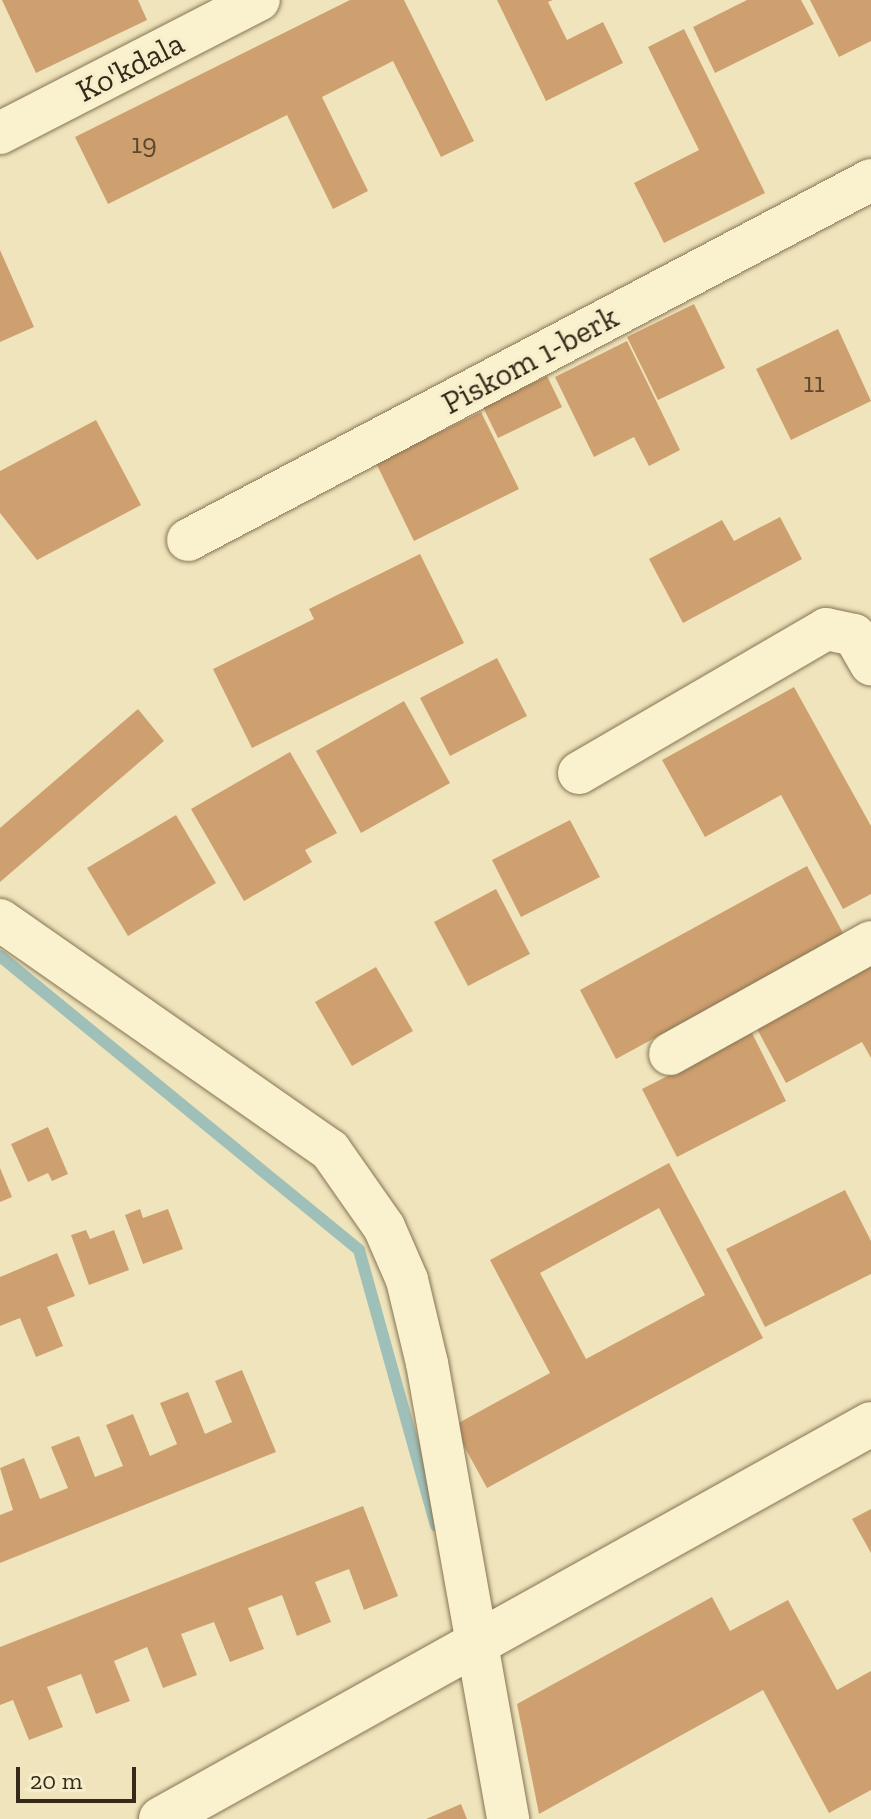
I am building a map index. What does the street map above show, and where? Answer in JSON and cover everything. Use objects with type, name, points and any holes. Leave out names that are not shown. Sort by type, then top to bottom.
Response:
[{"type":"street","name":"Ko'kdala","points":[[0,133],[259,0]]},
{"type":"street","name":"Piskom 1-berk","points":[[188,540],[871,180]]},
{"type":"street","points":[[579,773],[826,629],[854,635],[871,664]]},
{"type":"street","points":[[0,920],[330,1150],[359,1186],[384,1227],[407,1280],[508,1819]]},
{"type":"street","points":[[670,1054],[871,942]]},
{"type":"street","points":[[161,1819],[871,1424]]},
{"type":"building","points":[[2,0],[138,0],[147,20],[36,73]]},
{"type":"building","points":[[350,0],[404,0],[474,141],[441,157],[393,61],[322,97],[368,191],[333,209],[287,115],[108,204],[75,137]]},
{"type":"building","points":[[497,0],[553,0],[548,2],[567,40],[603,22],[623,63],[546,101]]},
{"type":"building","points":[[747,0],[801,0],[814,24],[715,73],[693,27]]},
{"type":"building","points":[[810,0],[871,0],[871,41],[839,57]]},
{"type":"building","points":[[684,29],[765,193],[664,243],[634,183],[699,150],[648,47]]},
{"type":"building","points":[[0,250],[34,327],[0,342]]},
{"type":"building","points":[[694,304],[725,368],[658,400],[627,337]]},
{"type":"building","points":[[838,329],[871,401],[791,440],[756,369]]},
{"type":"building","points":[[627,341],[680,450],[649,466],[634,437],[594,457],[555,377]]},
{"type":"building","points":[[547,376],[562,407],[498,438],[483,407]]},
{"type":"building","points":[[481,412],[519,489],[414,541],[376,463]]},
{"type":"building","points":[[96,420],[141,505],[37,560],[0,513],[0,471]]},
{"type":"building","points":[[780,517],[802,559],[683,623],[649,559],[722,520],[734,541]]},
{"type":"building","points":[[420,554],[464,643],[252,748],[213,669],[314,619],[309,609]]},
{"type":"building","points":[[497,658],[527,716],[450,756],[420,698]]},
{"type":"building","points":[[794,687],[871,826],[871,894],[843,909],[781,795],[705,837],[662,760]]},
{"type":"building","points":[[404,701],[450,783],[361,833],[316,751]]},
{"type":"building","points":[[138,709],[164,741],[0,882],[0,828]]},
{"type":"building","points":[[290,752],[337,833],[305,850],[312,862],[244,901],[191,809]]},
{"type":"building","points":[[176,815],[216,883],[128,936],[87,868]]},
{"type":"building","points":[[570,820],[600,877],[521,917],[492,860]]},
{"type":"building","points":[[807,866],[844,935],[616,1059],[580,990]]},
{"type":"building","points":[[496,889],[530,954],[468,986],[434,922]]},
{"type":"building","points":[[871,966],[871,1058],[862,1042],[786,1083],[757,1029]]},
{"type":"building","points":[[376,967],[413,1031],[352,1066],[315,1002]]},
{"type":"building","points":[[752,1033],[786,1101],[677,1157],[642,1089]]},
{"type":"building","points":[[48,1127],[68,1174],[52,1181],[48,1173],[28,1182],[11,1144]]},
{"type":"building","points":[[669,1163],[763,1338],[487,1488],[453,1426],[550,1373],[490,1260]],"holes":[[[659,1208],[705,1295],[586,1359],[540,1273]]]},
{"type":"building","points":[[0,1168],[12,1197],[0,1202]]},
{"type":"building","points":[[845,1190],[871,1241],[871,1274],[765,1327],[726,1249]]},
{"type":"building","points":[[140,1209],[143,1218],[168,1209],[183,1249],[143,1264],[125,1215]]},
{"type":"building","points":[[86,1230],[90,1239],[114,1230],[129,1270],[89,1285],[71,1235]]},
{"type":"building","points":[[57,1253],[75,1296],[47,1307],[63,1346],[36,1357],[20,1318],[0,1326],[0,1277]]},
{"type":"building","points":[[242,1370],[276,1452],[0,1563],[0,1515],[13,1510],[0,1468],[24,1458],[40,1499],[68,1488],[51,1447],[79,1436],[95,1477],[123,1466],[106,1425],[133,1414],[150,1456],[177,1444],[160,1403],[188,1392],[205,1434],[232,1422],[215,1381]]},
{"type":"building","points":[[363,1506],[398,1596],[364,1610],[349,1569],[315,1582],[331,1622],[297,1636],[282,1595],[248,1608],[264,1649],[230,1662],[214,1622],[181,1634],[197,1675],[163,1688],[147,1647],[114,1661],[130,1701],[96,1714],[81,1674],[47,1687],[63,1727],[29,1740],[13,1700],[0,1705],[0,1647]]},
{"type":"building","points":[[871,1509],[871,1553],[852,1519]]},
{"type":"building","points":[[712,1597],[730,1631],[788,1600],[837,1690],[871,1671],[871,1790],[829,1813],[763,1690],[539,1814],[517,1704]]},
{"type":"building","points":[[461,1804],[467,1819],[426,1819]]},
{"type":"waterway","points":[[0,956],[359,1250],[436,1525]]}]
